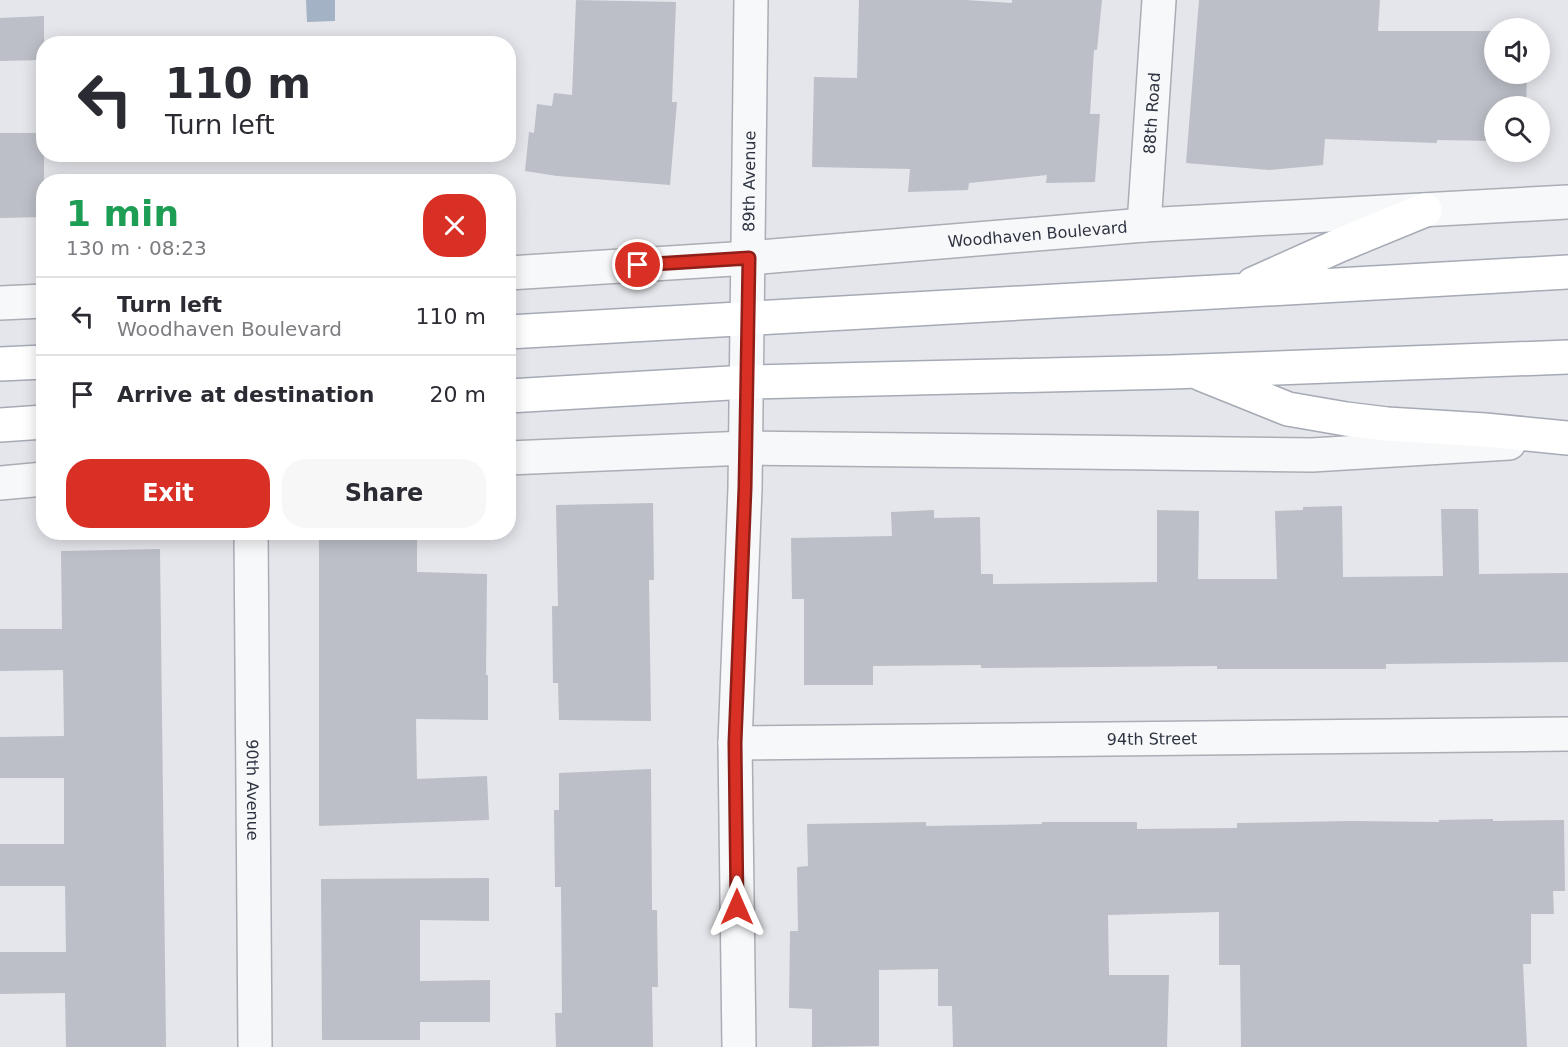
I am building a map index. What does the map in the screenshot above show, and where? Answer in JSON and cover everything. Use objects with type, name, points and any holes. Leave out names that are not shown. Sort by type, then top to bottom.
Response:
[{"type":"main road","points":[[1236,292],[1425,210]]},
{"type":"main road","points":[[516,332],[1568,272]]},
{"type":"main road","points":[[516,395],[747,382],[1194,371],[1568,357]]},
{"type":"main road","points":[[0,364],[36,362]]},
{"type":"main road","points":[[1194,371],[1288,409],[1387,424],[1485,429],[1568,439]]},
{"type":"main road","points":[[516,415],[554,393]]},
{"type":"main road","points":[[0,424],[36,422]]},
{"type":"street","name":"89th Avenue","points":[[739,1047],[735,743],[749,317],[751,0]]},
{"type":"street","name":"88th Road","points":[[1143,225],[1159,0]]},
{"type":"street","name":"Woodhaven Boulevard","points":[[516,273],[749,258],[1143,225],[1568,202]]},
{"type":"street","points":[[0,303],[36,301]]},
{"type":"street","points":[[516,458],[746,448],[1312,454],[1568,439]]},
{"type":"street","points":[[0,483],[36,480]]},
{"type":"street","name":"90th Avenue","points":[[251,540],[255,1047]]},
{"type":"street","name":"94th Street","points":[[735,743],[1568,734]]},
{"type":"water","points":[[306,0],[335,0],[335,21],[307,22]]},
{"type":"building","points":[[576,0],[676,2],[672,102],[677,102],[670,185],[557,176],[525,171],[529,132],[534,133],[537,104],[552,106],[554,93],[572,95]]},
{"type":"building","points":[[859,0],[966,0],[1012,3],[1012,0],[1102,0],[1097,50],[1094,50],[1090,114],[1100,114],[1095,182],[1046,183],[1047,175],[969,183],[968,190],[908,192],[910,169],[812,167],[814,77],[857,78]]},
{"type":"building","points":[[1199,0],[1380,0],[1378,31],[1484,31],[1484,84],[1527,84],[1526,96],[1484,96],[1484,141],[1437,140],[1437,143],[1325,139],[1323,165],[1269,170],[1186,163]]},
{"type":"building","points":[[44,16],[44,36],[36,36],[36,60],[0,61],[0,18]]},
{"type":"building","points":[[0,133],[36,133],[36,162],[44,162],[44,174],[36,174],[36,217],[0,218]]},
{"type":"building","points":[[653,503],[654,580],[649,580],[651,721],[559,720],[558,683],[553,683],[552,606],[558,606],[556,505]]},
{"type":"building","points":[[1342,506],[1343,577],[1443,576],[1441,509],[1478,509],[1479,574],[1568,573],[1568,662],[1386,664],[1386,669],[1217,669],[1217,666],[981,668],[981,665],[873,666],[873,685],[804,685],[804,599],[792,599],[791,538],[892,536],[891,512],[934,510],[934,518],[980,517],[981,574],[993,574],[993,584],[1157,582],[1157,510],[1199,511],[1198,579],[1277,579],[1275,511],[1303,510],[1303,507]]},
{"type":"building","points":[[319,540],[417,540],[417,572],[487,574],[488,720],[416,719],[417,779],[487,776],[489,820],[319,826]]},
{"type":"building","points":[[160,549],[166,1047],[66,1047],[65,993],[0,994],[0,952],[66,952],[65,886],[0,886],[0,844],[64,844],[64,778],[0,778],[0,737],[64,736],[63,670],[0,671],[0,629],[62,629],[61,551]]},
{"type":"building","points":[[651,769],[652,910],[657,910],[658,987],[652,987],[653,1047],[556,1047],[555,1013],[562,1013],[561,887],[555,887],[554,810],[559,810],[559,773]]},
{"type":"building","points":[[1493,819],[1493,821],[1564,820],[1565,891],[1553,891],[1554,914],[1531,914],[1531,964],[1523,964],[1527,1047],[1241,1047],[1240,965],[1219,965],[1219,912],[1108,915],[1109,975],[1169,975],[1167,1047],[953,1047],[952,1006],[938,1006],[938,969],[879,970],[879,1046],[812,1047],[812,1009],[789,1008],[790,931],[798,931],[797,867],[808,866],[807,824],[926,822],[926,826],[1042,824],[1042,822],[1137,822],[1137,829],[1237,828],[1237,823],[1439,822],[1439,820]]},
{"type":"building","points":[[489,878],[489,921],[420,920],[420,981],[490,980],[490,1022],[420,1022],[420,1040],[322,1040],[321,879]]},
{"type":"route","points":[[638,265],[749,258],[745,488],[735,743],[737,907]]}]
